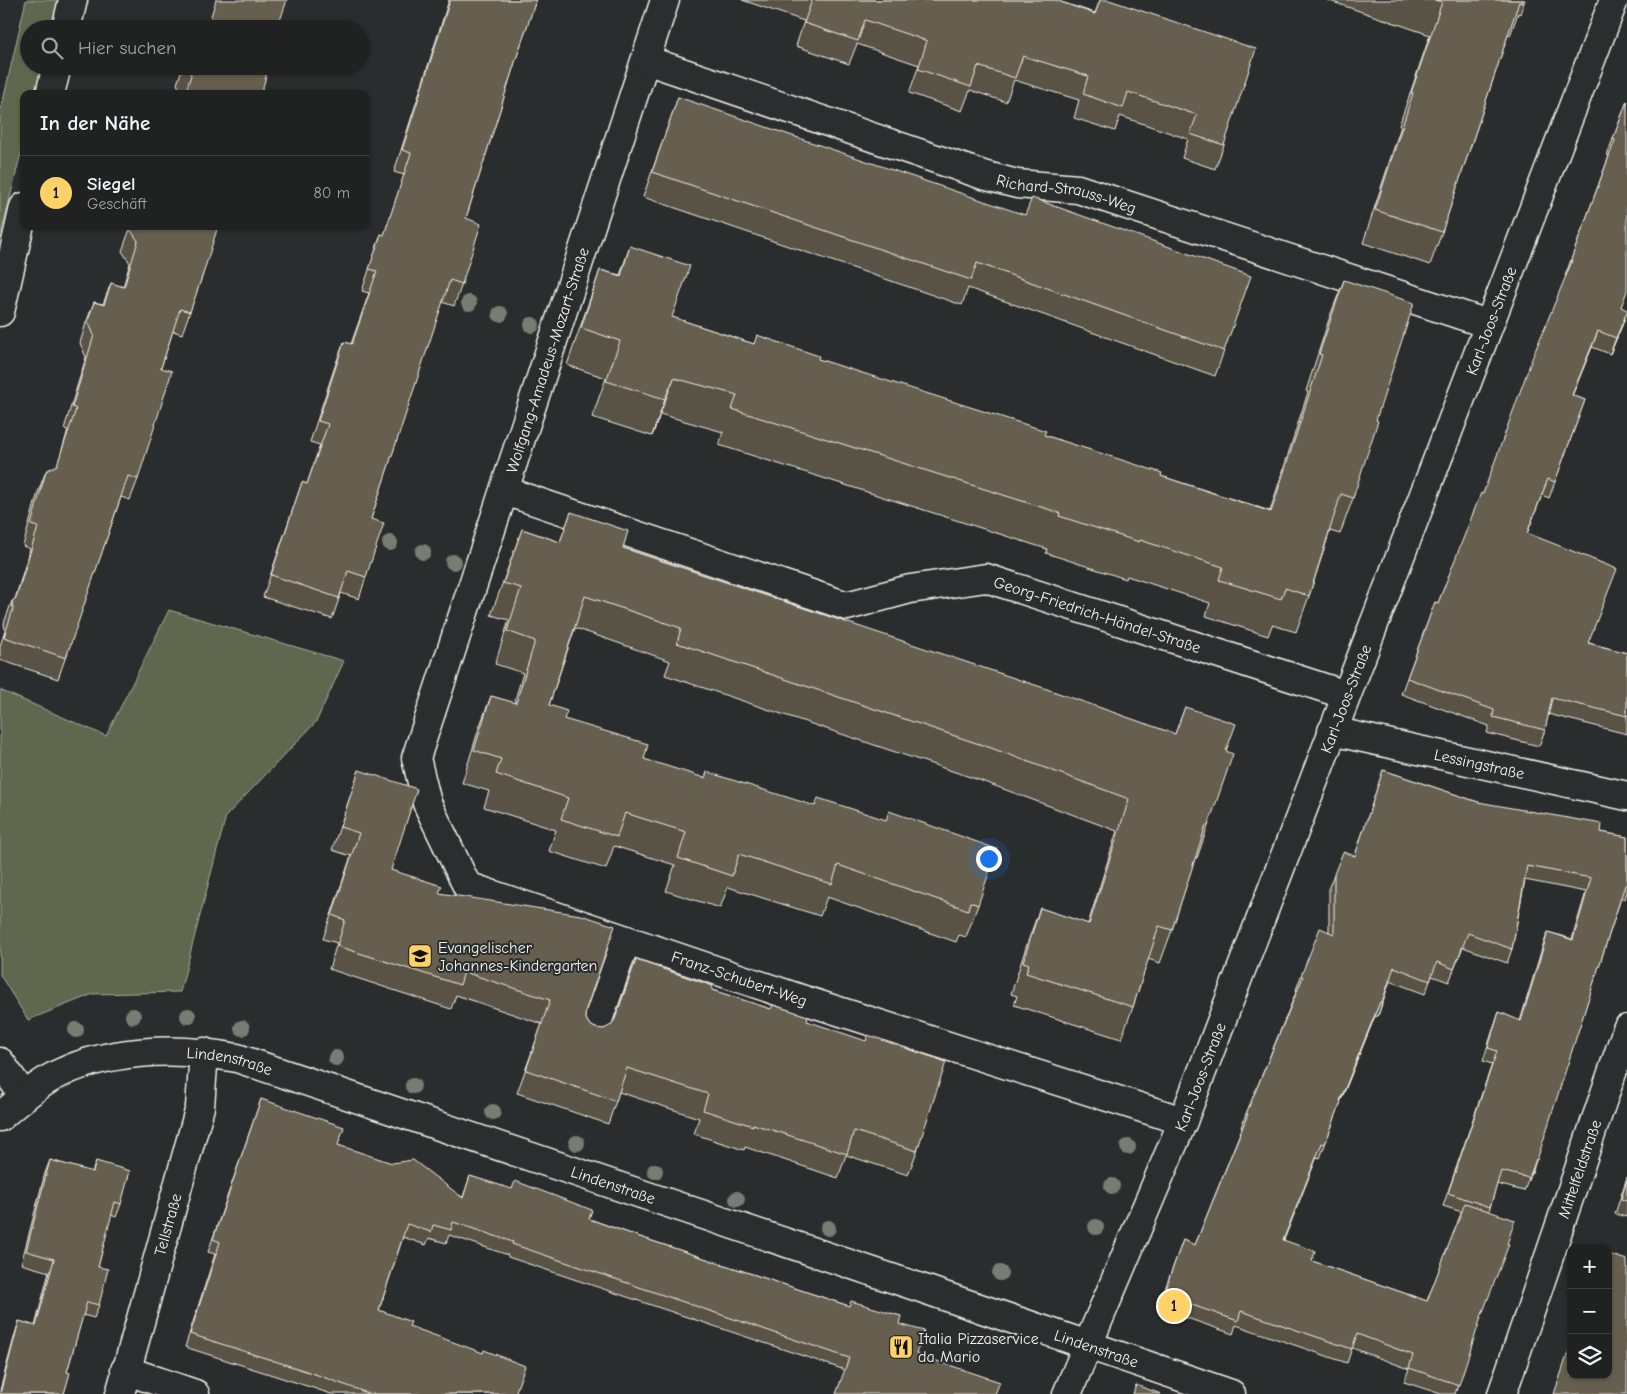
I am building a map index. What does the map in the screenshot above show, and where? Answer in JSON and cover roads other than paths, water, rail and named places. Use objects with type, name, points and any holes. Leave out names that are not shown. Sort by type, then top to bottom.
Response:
[{"type":"street","points":[[68,20],[73,0]]},
{"type":"street","name":"Wolfgang-Amadeus-Mozart-Straße","points":[[428,720],[505,492],[556,331],[666,0]]},
{"type":"street","name":"Karl-Joos-Straße","points":[[1066,1394],[1183,1121],[1614,0]]},
{"type":"street","name":"Richard-Strauss-Weg","points":[[646,60],[982,175],[1017,184],[1078,189],[1488,324]]},
{"type":"street","points":[[51,90],[55,75]]},
{"type":"street","points":[[0,312],[20,224]]},
{"type":"street","name":"Georg-Friedrich-Händel-Straße","points":[[505,492],[847,606],[910,589],[986,578],[1346,695]]},
{"type":"street","name":"Franz-Schubert-Weg","points":[[428,720],[416,758],[427,803],[467,886],[975,1056],[1183,1121]]},
{"type":"street","name":"Lessingstraße","points":[[1332,731],[1627,796]]},
{"type":"street","points":[[592,1037],[626,940]]},
{"type":"street","name":"Mittelfeldstraße","points":[[1502,1394],[1627,1029]]},
{"type":"street","name":"Lindenstraße","points":[[0,1117],[24,1096],[50,1079],[80,1065],[112,1057],[164,1052],[204,1052],[237,1058],[1231,1394]]},
{"type":"street","name":"Tellstraße","points":[[122,1382],[200,1107],[204,1052]]},
{"type":"street","points":[[0,1062],[24,1096]]},
{"type":"street","points":[[122,1382],[195,1394]]},
{"type":"place","name":"Evangelischer Johannes-Kindergarten","points":[[420,956]]},
{"type":"place","name":"Siegel","points":[[1174,1306]]},
{"type":"place","name":"Italia Pizzaservice da Mario","points":[[901,1347]]}]
